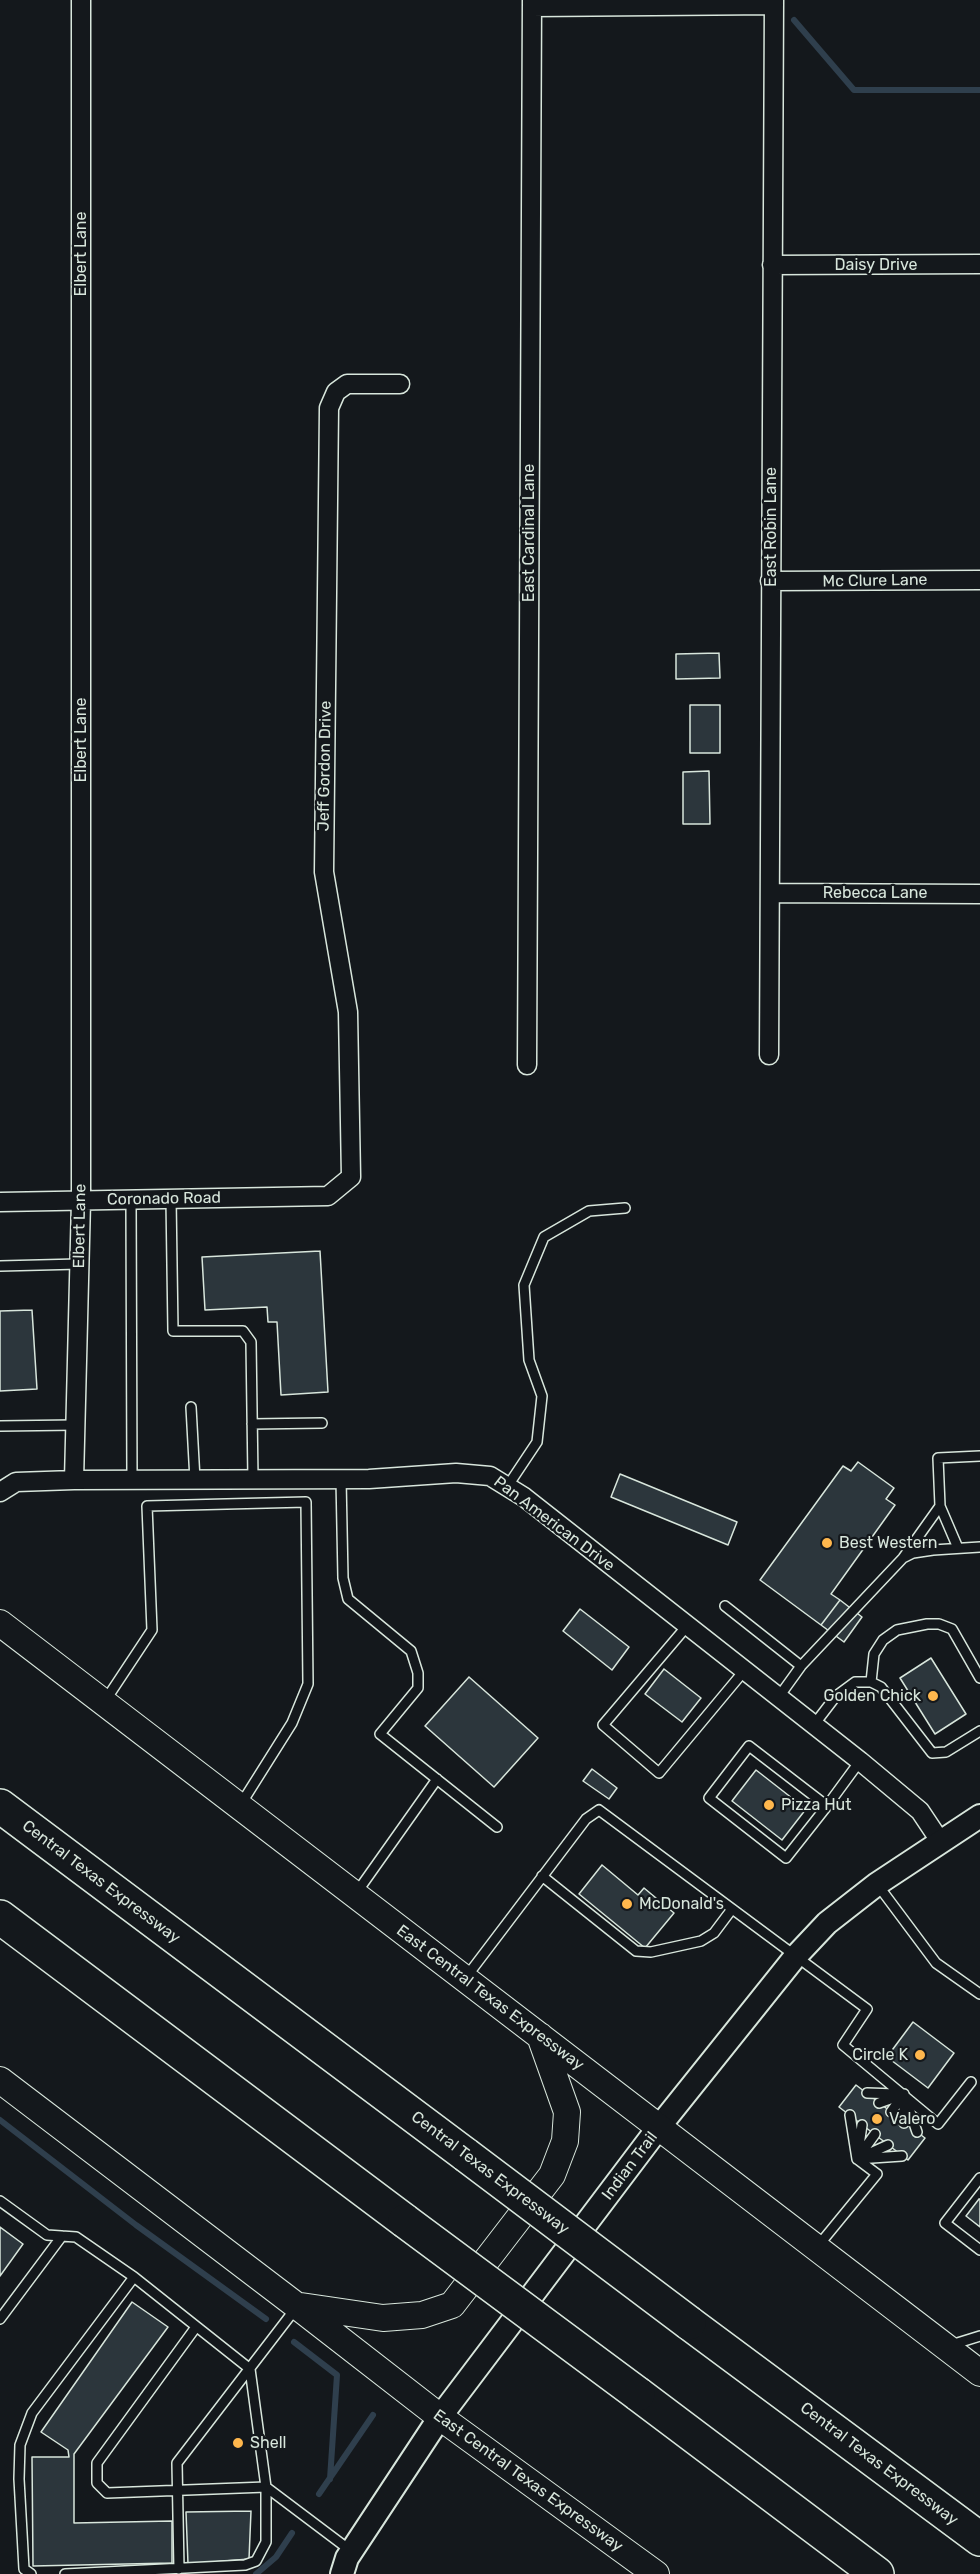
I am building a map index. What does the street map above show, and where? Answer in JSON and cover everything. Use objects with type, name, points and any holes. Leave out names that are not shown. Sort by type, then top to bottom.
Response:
[{"type":"highway","name":"Central Texas Expressway","points":[[0,1806],[980,2539]]},
{"type":"highway","points":[[0,1917],[877,2574]]},
{"type":"main road","name":"East Central Texas Expressway","points":[[0,1623],[980,2373]]},
{"type":"main road","points":[[297,2306],[382,2319],[422,2315],[452,2305],[552,2175],[565,2141],[567,2112],[562,2091],[539,2034]]},
{"type":"main road","name":"East Central Texas Expressway","points":[[0,2080],[440,2418],[644,2571]]},
{"type":"street","name":"Elbert Lane","points":[[74,1480],[81,1201],[81,0]]},
{"type":"street","points":[[532,4],[774,2]]},
{"type":"street","name":"East Robin Lane","points":[[769,1055],[774,2]]},
{"type":"street","name":"East Cardinal Lane","points":[[527,1065],[532,4]]},
{"type":"street","name":"Daisy Drive","points":[[772,266],[980,264]]},
{"type":"street","name":"Jeff Gordon Drive","points":[[328,1196],[351,1177],[348,1012],[324,872],[329,408],[336,392],[347,384],[400,384]]},
{"type":"street","name":"Mc Clure Lane","points":[[770,581],[980,580]]},
{"type":"street","name":"Rebecca Lane","points":[[770,893],[980,894]]},
{"type":"street","name":"Coronado Road","points":[[0,1202],[328,1196]]},
{"type":"street","name":"Pan American Drive","points":[[0,1492],[16,1482],[74,1480],[341,1479],[456,1473],[490,1476],[860,1761],[920,1811],[940,1841]]},
{"type":"street","name":"Indian Trail","points":[[342,2574],[351,2551],[440,2418],[659,2127],[795,1957],[827,1923],[877,1884],[980,1816]]},
{"type":"lane","points":[[171,1199],[173,1331],[243,1331],[251,1342],[253,1479]]},
{"type":"lane","points":[[131,1200],[132,1480]]},
{"type":"lane","points":[[507,1487],[537,1442],[542,1396],[529,1360],[524,1285],[544,1238],[589,1210],[625,1208]]},
{"type":"lane","points":[[0,1266],[79,1264]]},
{"type":"lane","points":[[192,1407],[195,1480]]},
{"type":"lane","points":[[252,1424],[322,1423]]},
{"type":"lane","points":[[0,1426],[75,1425]]},
{"type":"lane","points":[[958,1548],[940,1506],[938,1458],[980,1456]]},
{"type":"lane","points":[[341,1479],[343,1578],[348,1599],[411,1651],[418,1673],[417,1688],[380,1734],[497,1827]]},
{"type":"lane","points":[[104,1703],[152,1630],[147,1506],[306,1502],[308,1684],[292,1724],[239,1806]]},
{"type":"lane","points":[[777,1698],[801,1666],[903,1558],[940,1506]]},
{"type":"lane","points":[[903,1558],[913,1553],[980,1547]]},
{"type":"lane","points":[[725,1606],[801,1666]]},
{"type":"lane","points":[[871,1682],[874,1654],[884,1640],[897,1630],[906,1627],[939,1624],[952,1629],[980,1678]]},
{"type":"lane","points":[[687,1626],[603,1725],[658,1773],[744,1671]]},
{"type":"lane","points":[[813,1726],[836,1696],[855,1682],[871,1682],[881,1687],[932,1754],[946,1752],[980,1731]]},
{"type":"lane","points":[[827,1806],[749,1746],[709,1798],[786,1858],[827,1806],[860,1761]]},
{"type":"lane","points":[[355,1894],[438,1779]]},
{"type":"lane","points":[[465,1978],[586,1819],[599,1810],[867,2009],[843,2045],[938,2124],[971,2082]]},
{"type":"lane","points":[[542,1876],[636,1951],[651,1952],[701,1941],[714,1933],[732,1909]]},
{"type":"lane","points":[[877,1884],[936,1963],[980,1995]]},
{"type":"lane","points":[[867,2093],[904,2094]]},
{"type":"lane","points":[[879,2103],[904,2094]]},
{"type":"lane","points":[[891,2112],[904,2094]]},
{"type":"lane","points":[[904,2094],[904,2123]]},
{"type":"lane","points":[[904,2094],[917,2132]]},
{"type":"lane","points":[[817,2248],[876,2174],[857,2159],[850,2115]]},
{"type":"lane","points":[[857,2159],[862,2125]]},
{"type":"lane","points":[[857,2159],[875,2134]]},
{"type":"lane","points":[[857,2159],[888,2145]]},
{"type":"lane","points":[[857,2159],[902,2156]]},
{"type":"lane","points":[[980,2178],[945,2223],[980,2250]]},
{"type":"lane","points":[[0,2201],[47,2235],[76,2237],[134,2277],[250,2369],[266,2487],[266,2542],[256,2561],[245,2565],[65,2574]]},
{"type":"lane","points":[[0,2319],[62,2236]]},
{"type":"lane","points":[[31,2574],[24,2569],[19,2479],[20,2445],[32,2413],[134,2277]]},
{"type":"lane","points":[[179,2568],[177,2463],[297,2306]]},
{"type":"lane","points":[[196,2327],[97,2463],[97,2483],[107,2493],[266,2487],[351,2551]]},
{"type":"lane","points":[[945,2346],[980,2336]]},
{"type":"building","points":[[719,653],[720,678],[676,679],[676,654]]},
{"type":"building","points":[[690,705],[720,705],[720,753],[690,753]]},
{"type":"building","points":[[709,771],[710,824],[683,824],[683,772]]},
{"type":"building","points":[[320,1251],[328,1392],[281,1395],[277,1322],[268,1322],[267,1307],[205,1310],[202,1257]]},
{"type":"building","points":[[32,1310],[37,1389],[0,1391],[0,1311]]},
{"type":"building","name":"Best Western","points":[[858,1462],[894,1488],[886,1499],[895,1505],[831,1594],[840,1600],[821,1625],[760,1580],[843,1466],[851,1471]]},
{"type":"building","points":[[620,1474],[737,1522],[728,1545],[611,1497]]},
{"type":"building","points":[[840,1600],[862,1617],[844,1642],[821,1625]]},
{"type":"building","points":[[580,1609],[629,1647],[612,1670],[563,1631]]},
{"type":"building","name":"Golden Chick","points":[[931,1658],[966,1714],[935,1734],[900,1678]]},
{"type":"building","points":[[664,1669],[701,1698],[682,1722],[645,1694]]},
{"type":"building","points":[[469,1677],[538,1738],[494,1787],[425,1726]]},
{"type":"building","points":[[592,1769],[617,1788],[609,1799],[583,1781]]},
{"type":"building","name":"Pizza Hut","points":[[756,1770],[806,1809],[782,1840],[732,1801]]},
{"type":"building","name":"McDonald's","points":[[602,1865],[638,1895],[644,1888],[674,1913],[645,1948],[579,1894]]},
{"type":"building","name":"Circle K","points":[[913,2022],[954,2053],[928,2088],[887,2057]]},
{"type":"building","name":"Valero","points":[[856,2085],[925,2138],[908,2160],[839,2107]]},
{"type":"building","points":[[980,2199],[980,2227],[966,2216]]},
{"type":"building","points":[[0,2227],[23,2244],[0,2276]]},
{"type":"building","points":[[132,2302],[168,2327],[74,2454],[74,2523],[172,2521],[172,2563],[33,2566],[32,2457],[69,2457],[68,2450],[41,2432]]},
{"type":"building","points":[[251,2511],[249,2559],[188,2564],[186,2512]]},
{"type":"waterway","points":[[794,20],[854,90],[980,90]]},
{"type":"waterway","points":[[0,2120],[136,2225],[266,2319]]},
{"type":"waterway","points":[[294,2342],[337,2375],[330,2479]]},
{"type":"waterway","points":[[319,2494],[373,2415]]},
{"type":"waterway","points":[[256,2574],[276,2557],[292,2533]]},
{"type":"place","name":"Best Western","points":[[827,1543]]},
{"type":"place","name":"Golden Chick","points":[[933,1696]]},
{"type":"place","name":"Pizza Hut","points":[[769,1805]]},
{"type":"place","name":"McDonald's","points":[[627,1904]]},
{"type":"place","name":"Circle K","points":[[920,2055]]},
{"type":"place","name":"Valero","points":[[877,2119]]},
{"type":"place","name":"Shell","points":[[238,2443]]}]
